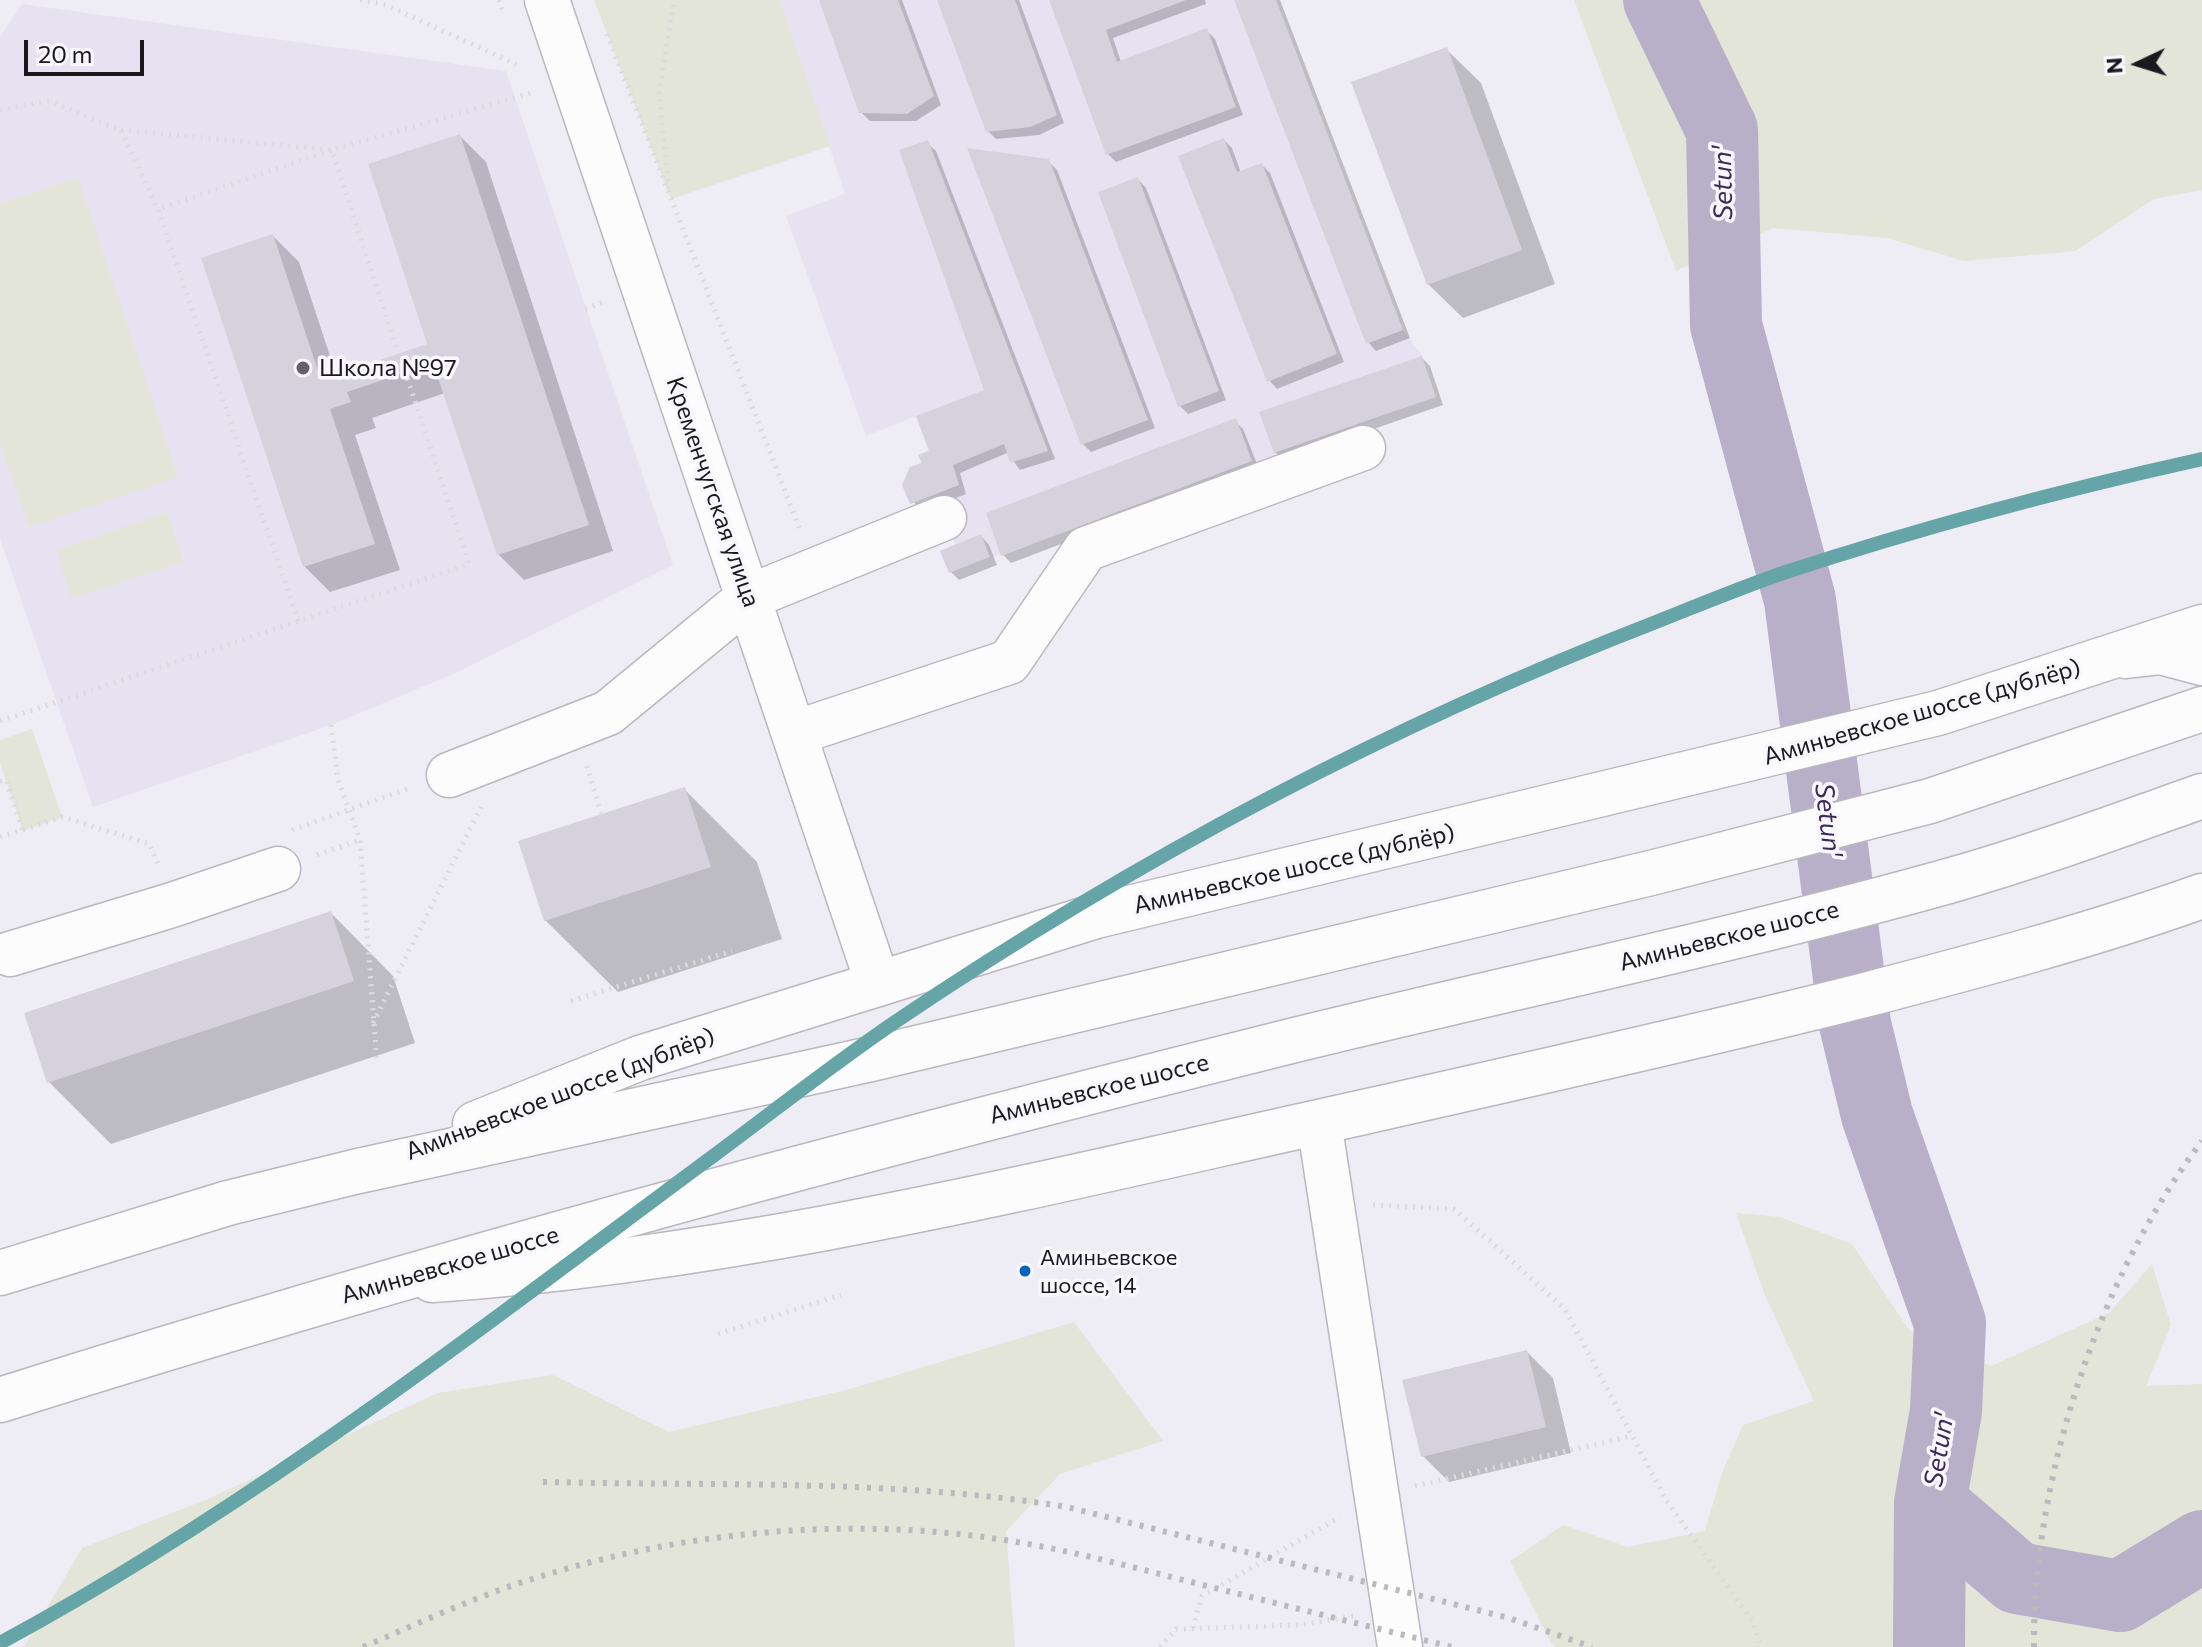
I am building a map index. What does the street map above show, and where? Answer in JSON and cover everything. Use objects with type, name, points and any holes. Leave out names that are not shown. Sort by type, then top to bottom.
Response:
[{"type":"main road","name":"Кременчугская улица","points":[[547,0],[878,984]]},
{"type":"main road","points":[[795,733],[1009,662],[1086,549],[1363,448]]},
{"type":"main road","points":[[430,781],[608,713],[749,597],[944,518]]},
{"type":"main road","name":"Аминьевское шоссе (дублёр)","points":[[354,1172],[640,1058],[1096,916],[1642,787],[1938,713],[2202,627]]},
{"type":"main road","points":[[2112,658],[2161,652],[2202,663]]},
{"type":"main road","points":[[0,1273],[228,1203],[354,1172],[901,1052],[1655,872],[1930,801],[2202,709]]},
{"type":"main road","name":"Аминьевское шоссе","points":[[0,1400],[381,1283],[919,1134],[1371,1021],[1675,951],[1955,879],[2202,796]]},
{"type":"main road","points":[[3,945],[172,905],[278,869]]},
{"type":"main road","points":[[381,1283],[518,1274],[769,1238],[1017,1190],[1692,1039],[2017,956],[2200,896]]},
{"type":"main road","points":[[1319,1122],[1397,1628]]},
{"type":"path","points":[[360,0],[386,5],[522,67]]},
{"type":"path","points":[[671,199],[659,94],[674,0]]},
{"type":"path","points":[[605,28],[815,570]]},
{"type":"path","points":[[158,209],[332,150],[531,93]]},
{"type":"path","points":[[0,110],[48,101],[121,130],[332,150]]},
{"type":"path","points":[[121,130],[158,209],[298,621]]},
{"type":"path","points":[[332,150],[398,353]]},
{"type":"path","points":[[585,309],[603,302]]},
{"type":"path","points":[[0,721],[469,564],[406,374]]},
{"type":"path","points":[[331,725],[338,779],[360,840],[377,1062]]},
{"type":"path","points":[[575,726],[601,814]]},
{"type":"path","points":[[0,781],[6,780],[23,831]]},
{"type":"path","points":[[278,869],[292,829],[430,781]]},
{"type":"path","points":[[372,1024],[481,812]]},
{"type":"path","points":[[0,837],[62,817],[150,844]]},
{"type":"path","points":[[571,1001],[732,951]]},
{"type":"path","points":[[1333,1203],[1454,1209],[1565,1309],[1666,1500],[1753,1622],[1761,1647]]},
{"type":"path","points":[[718,1334],[841,1295]]},
{"type":"path","points":[[1193,1628],[1202,1596],[1377,1495],[1632,1436]]},
{"type":"path","points":[[1160,1647],[1176,1629],[1299,1625],[1397,1628]]},
{"type":"shaded area","points":[[594,0],[780,0],[830,146],[671,199]]},
{"type":"shaded area","points":[[780,0],[1276,0],[1403,330],[1422,356],[1436,397],[949,573],[940,551],[955,544],[935,496],[910,504],[902,485],[910,467],[921,463],[918,455],[929,450],[916,416],[866,436],[786,216],[845,194]]},
{"type":"shaded area","points":[[1574,0],[2202,0],[2202,190],[2154,199],[2075,251],[1964,261],[1887,238],[1773,228],[1676,271]]},
{"type":"shaded area","name":"Школа №97","points":[[22,4],[506,71],[673,565],[458,672],[331,725],[93,807],[0,539],[0,37]]},
{"type":"shaded area","points":[[78,178],[178,477],[29,527],[0,442],[0,204]]},
{"type":"shaded area","points":[[167,512],[184,562],[72,599],[56,550]]},
{"type":"shaded area","points":[[32,729],[62,817],[23,831],[0,763],[0,740]]},
{"type":"shaded area","points":[[1736,1213],[1779,1217],[1852,1244],[1909,1330],[1991,1366],[2109,1313],[2152,1264],[2171,1325],[2146,1386],[2202,1384],[2202,1647],[1556,1647],[1551,1643],[1510,1561],[1563,1525],[1628,1547],[1705,1531],[1722,1473],[1743,1425],[1814,1401],[1764,1293]]},
{"type":"shaded area","points":[[1074,1322],[1163,1441],[1060,1474],[1006,1531],[1015,1647],[24,1647],[82,1548],[208,1499],[438,1393],[553,1375],[669,1432],[850,1389]]},
{"type":"building","points":[[819,0],[898,0],[934,96],[907,114],[859,113]]},
{"type":"building","points":[[937,0],[1015,0],[1057,115],[1030,127],[986,132]]},
{"type":"building","points":[[1049,0],[1186,0],[1106,30],[1117,62],[1207,28],[1236,107],[1106,155]]},
{"type":"building","points":[[1234,0],[1276,0],[1403,330],[1366,344]]},
{"type":"building","points":[[1447,47],[1522,250],[1427,285],[1351,82]]},
{"type":"building","points":[[460,134],[589,525],[497,555],[433,363],[347,392],[351,402],[330,409],[375,544],[303,567],[201,258],[273,234],[318,371],[339,364],[341,373],[427,344],[368,164]]},
{"type":"building","points":[[1224,138],[1237,172],[1262,163],[1337,354],[1267,382],[1178,156]]},
{"type":"building","points":[[928,140],[1048,451],[1010,463],[1004,444],[953,465],[959,485],[910,504],[902,485],[910,467],[922,463],[918,455],[929,451],[916,416],[984,390],[899,150]]},
{"type":"building","points":[[967,148],[1049,159],[1148,420],[1081,445]]},
{"type":"building","points":[[1138,177],[1219,391],[1178,407],[1098,192]]},
{"type":"building","points":[[1422,356],[1436,397],[1274,453],[1259,412]]},
{"type":"building","points":[[1236,418],[1252,461],[1001,556],[986,513]]},
{"type":"building","points":[[981,534],[990,557],[949,573],[940,551]]},
{"type":"building","points":[[685,787],[711,867],[544,921],[518,841]]},
{"type":"building","points":[[331,911],[354,981],[47,1083],[24,1013]]},
{"type":"building","points":[[1527,1350],[1546,1427],[1421,1457],[1402,1380]]},
{"type":"waterway","name":"Setun'","points":[[1659,0],[1722,130],[1726,325],[1800,600],[1855,1024],[1877,1115],[1950,1323],[1946,1411],[1930,1503],[1929,1647]]},
{"type":"waterway","points":[[1930,1503],[2017,1578],[2120,1596],[2202,1546]]},
{"type":"railway","points":[[2034,1647],[2037,1582],[2045,1515],[2079,1381],[2103,1316],[2132,1253],[2165,1195],[2202,1141]]},
{"type":"railway","points":[[543,1482],[871,1488],[1002,1498],[1067,1507],[1509,1618],[1592,1647]]},
{"type":"railway","points":[[363,1647],[505,1588],[583,1564],[700,1540],[820,1529],[939,1532],[1049,1548],[1452,1647]]},
{"type":"transit line","points":[[0,1643],[93,1591],[272,1477],[445,1355],[895,1022],[1076,906],[1169,852],[1360,752],[1457,706],[1556,662],[1704,603],[1837,555],[1993,510],[2202,459]]},
{"type":"place","name":"Школа №97","points":[[303,368]]},
{"type":"place","name":"Аминьевское шоссе, 14","points":[[1025,1271]]}]
